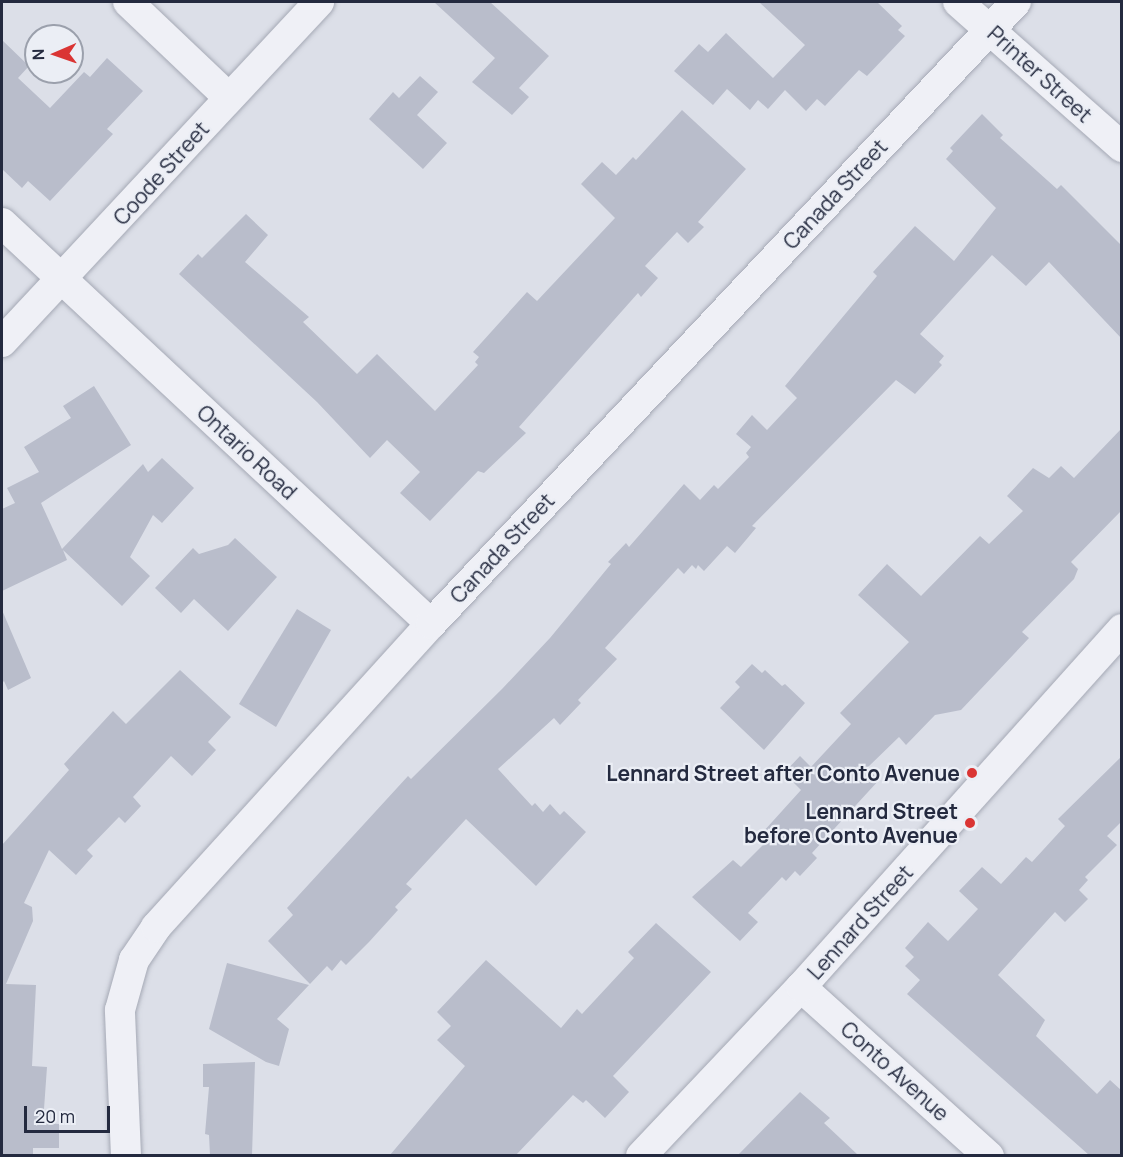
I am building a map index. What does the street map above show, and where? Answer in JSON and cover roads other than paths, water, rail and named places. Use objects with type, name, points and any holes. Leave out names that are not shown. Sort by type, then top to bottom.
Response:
[{"type":"street","points":[[128,2],[229,98]]},
{"type":"street","name":"Coode Street","points":[[2,342],[63,280],[319,2]]},
{"type":"street","name":"Printer Street","points":[[958,2],[1122,147]]},
{"type":"street","name":"Canada Street","points":[[126,1155],[120,1010],[134,960],[156,927],[430,624],[1016,2]]},
{"type":"street","name":"Ontario Road","points":[[2,223],[430,624]]},
{"type":"street","name":"Lennard Street","points":[[640,1155],[801,987],[1122,629]]},
{"type":"street","name":"Conto Avenue","points":[[801,987],[989,1155]]},
{"type":"place","name":"Lennard Street after Conto Avenue","points":[[972,773]]},
{"type":"place","name":"Lennard Street before Conto Avenue","points":[[970,823]]}]
